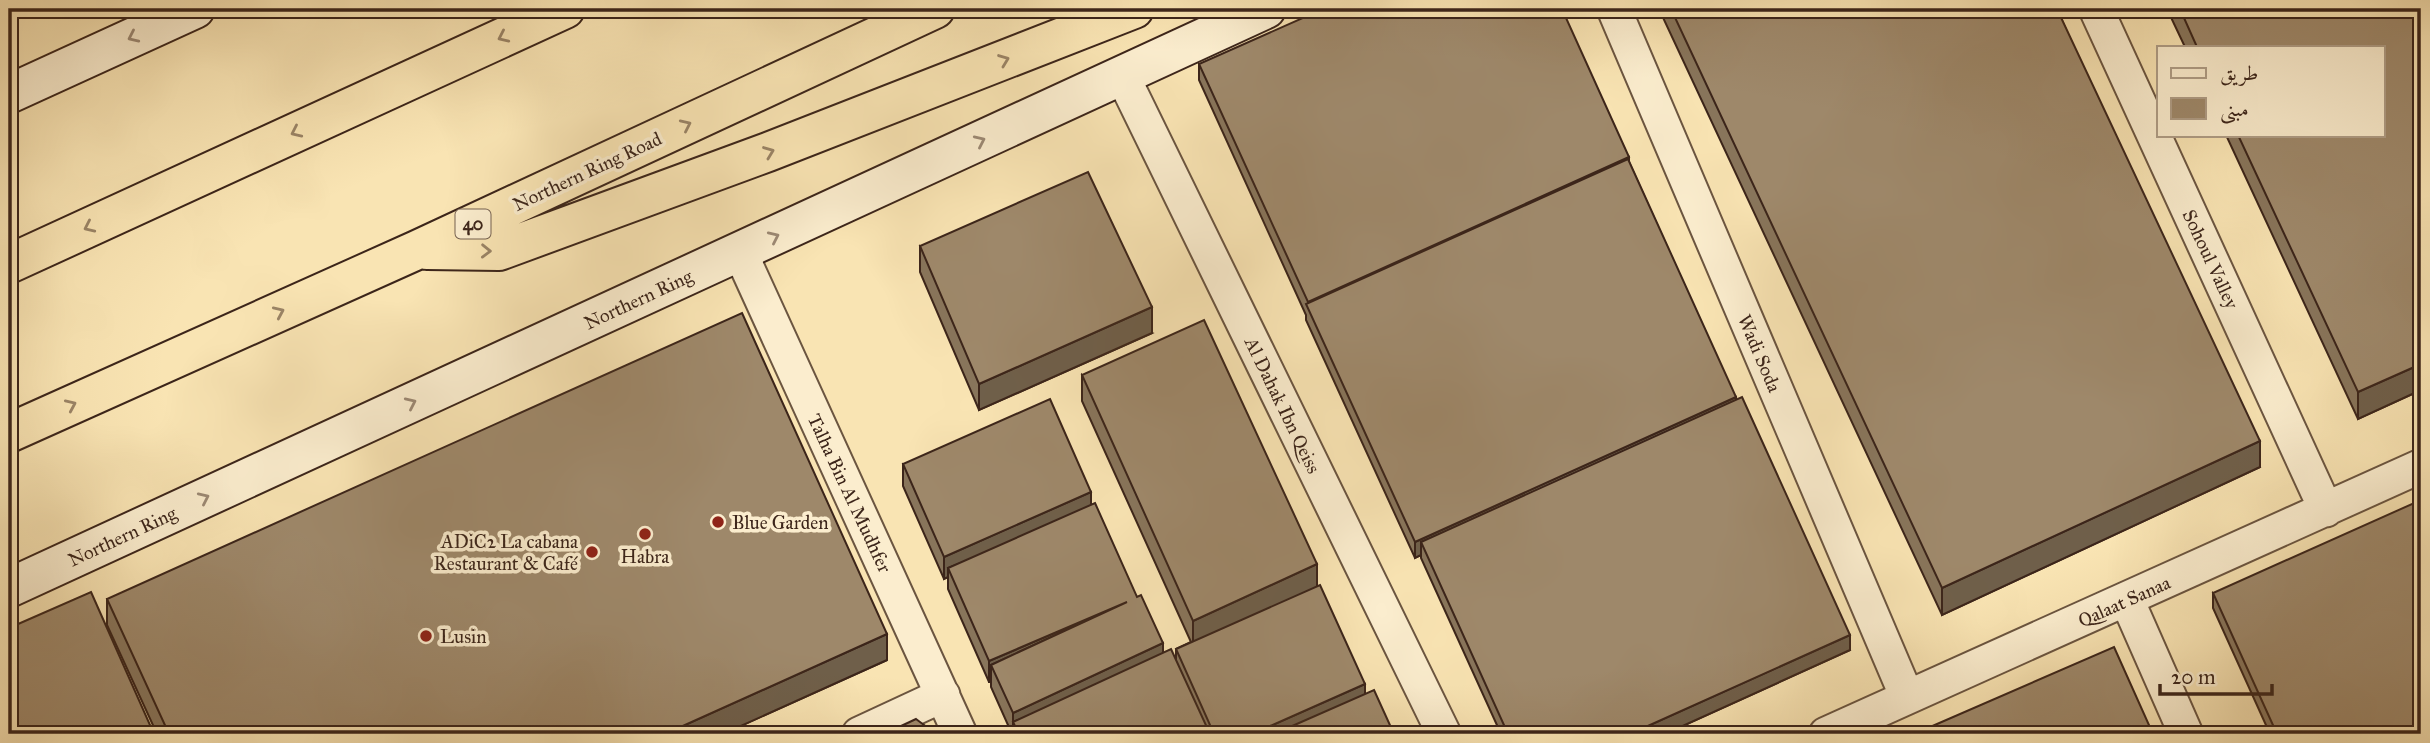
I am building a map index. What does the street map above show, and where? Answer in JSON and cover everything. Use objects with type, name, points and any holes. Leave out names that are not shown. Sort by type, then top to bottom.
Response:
[{"type":"highway","name":"Northern Ring Road","points":[[9,433],[418,250],[934,9]]},
{"type":"highway","points":[[418,250],[499,251],[768,152],[1134,9]]},
{"type":"highway","points":[[9,264],[553,12]]},
{"type":"main road","points":[[9,94],[195,9]]},
{"type":"main road","name":"Northern Ring","points":[[9,588],[1266,9]]},
{"type":"street","name":"Wadi Soda","points":[[1614,9],[1907,697]]},
{"type":"street","name":"Sohoul Valley","points":[[2096,9],[2326,510]]},
{"type":"street","name":"Al Dahak Ibn Qeiss","points":[[1122,75],[1444,734]]},
{"type":"street","name":"Talha Bin Al Mudhfer","points":[[740,252],[960,734]]},
{"type":"street","name":"Qalaat Sanaa","points":[[1826,734],[2421,466]]},
{"type":"street","points":[[2127,600],[2186,734]]},
{"type":"street","points":[[859,734],[943,695]]},
{"type":"building","points":[[1323,9],[1562,9],[1629,157],[1308,302],[1199,64]]},
{"type":"building","points":[[1671,9],[2057,9],[2260,441],[1942,588]]},
{"type":"building","points":[[2180,9],[2421,9],[2421,364],[2358,392],[2238,136],[2384,136],[2384,46],[2197,46]]},
{"type":"building","points":[[1628,159],[1736,397],[1415,542],[1306,304]]},
{"type":"building","points":[[1088,172],[1152,307],[979,384],[920,246]]},
{"type":"building","points":[[742,313],[887,634],[665,734],[169,734],[107,599]]},
{"type":"building","points":[[1204,320],[1317,564],[1193,621],[1082,375]]},
{"type":"building","points":[[1742,397],[1850,635],[1630,734],[1508,734],[1421,542]]},
{"type":"building","points":[[1050,399],[1091,492],[944,557],[903,464]]},
{"type":"building","points":[[2421,500],[2421,734],[2277,734],[2213,593]]},
{"type":"building","points":[[1095,503],[1137,597],[1141,595],[1163,643],[1013,713],[991,665],[1127,602],[989,661],[948,568]]},
{"type":"building","points":[[1320,585],[1365,684],[1252,734],[1214,734],[1176,649]]},
{"type":"building","points":[[91,592],[154,734],[9,734],[9,628]]},
{"type":"building","points":[[2114,647],[2153,734],[1914,734]]},
{"type":"building","points":[[1171,649],[1210,734],[1019,734],[1013,722]]},
{"type":"building","points":[[1374,690],[1394,734],[1274,734]]},
{"type":"building","points":[[916,719],[936,734],[884,734]]},
{"type":"place","name":"Blue Garden","points":[[718,522]]},
{"type":"place","name":"Habra","points":[[645,534]]},
{"type":"place","name":"ADiC2 La cabana Restaurant & Café","points":[[592,552]]},
{"type":"place","name":"Lusin","points":[[426,636]]}]
